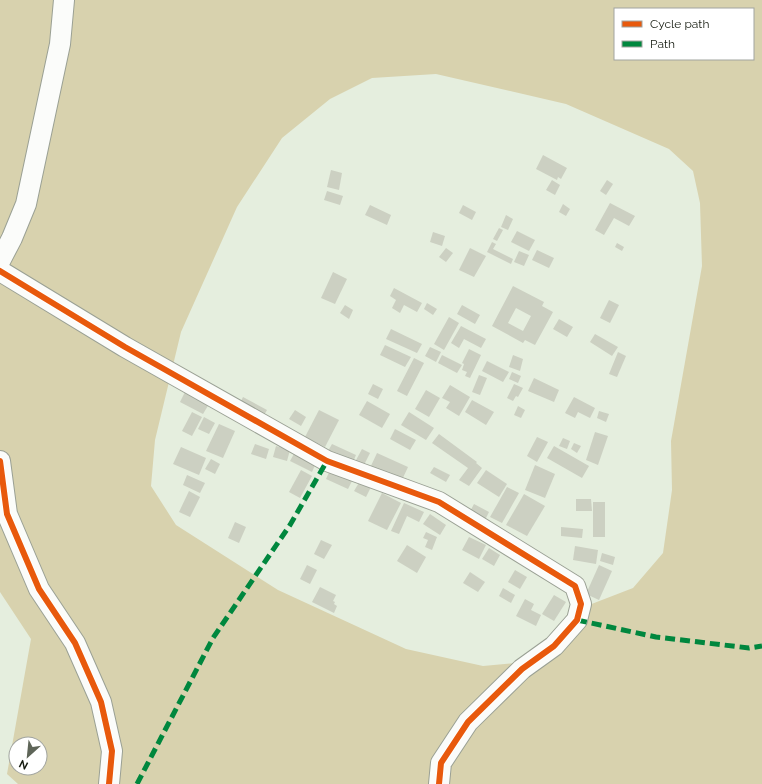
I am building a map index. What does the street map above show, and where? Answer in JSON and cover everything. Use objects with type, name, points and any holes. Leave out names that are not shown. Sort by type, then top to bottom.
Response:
[{"type":"street","points":[[0,261],[12,238],[26,204],[60,44],[64,0]]},
{"type":"street","points":[[0,271],[124,347],[327,461],[438,502],[575,586],[581,604],[577,620],[554,646],[522,669],[468,722],[441,763],[439,784]]},
{"type":"street","points":[[0,461],[7,514],[39,589],[75,643],[101,702],[112,751],[109,784]]},
{"type":"shaded area","points":[[0,0],[762,0],[762,784],[18,784],[9,776],[48,776],[48,736],[14,736],[31,639],[0,592]],"holes":[[[436,74],[566,104],[669,149],[693,171],[700,203],[702,266],[671,441],[672,490],[663,553],[633,588],[589,605],[515,663],[483,666],[406,649],[278,590],[176,525],[151,486],[155,440],[181,332],[237,207],[282,138],[330,99],[372,78]]]},
{"type":"building","points":[[543,155],[567,168],[561,179],[558,177],[557,180],[536,169]]},
{"type":"building","points":[[331,170],[342,173],[339,190],[327,187]]},
{"type":"building","points":[[552,180],[560,185],[555,195],[546,190]]},
{"type":"building","points":[[607,180],[613,184],[606,195],[600,191]]},
{"type":"building","points":[[327,191],[343,196],[340,205],[324,200]]},
{"type":"building","points":[[610,203],[635,216],[629,226],[614,218],[604,235],[595,230]]},
{"type":"building","points":[[563,204],[570,209],[566,216],[559,212]]},
{"type":"building","points":[[370,205],[391,215],[387,225],[365,215]]},
{"type":"building","points":[[463,205],[476,212],[472,220],[459,213]]},
{"type":"building","points":[[506,215],[513,219],[508,230],[501,227]]},
{"type":"building","points":[[499,228],[503,230],[497,241],[493,239]]},
{"type":"building","points":[[517,231],[535,240],[529,251],[511,242]]},
{"type":"building","points":[[433,232],[445,236],[442,246],[430,242]]},
{"type":"building","points":[[492,242],[496,244],[493,249],[513,259],[511,264],[487,252]]},
{"type":"building","points":[[617,243],[624,247],[622,251],[615,247]]},
{"type":"building","points":[[446,248],[453,253],[446,262],[439,257]]},
{"type":"building","points":[[470,248],[486,256],[474,277],[459,270]]},
{"type":"building","points":[[537,250],[554,258],[549,268],[532,260]]},
{"type":"building","points":[[519,251],[529,255],[524,266],[514,262]]},
{"type":"building","points":[[333,272],[347,279],[335,304],[321,298]]},
{"type":"building","points":[[513,286],[544,302],[542,306],[553,312],[535,345],[525,340],[523,343],[492,326]],"holes":[[[516,308],[531,316],[523,331],[508,323]]]},
{"type":"building","points":[[394,288],[422,303],[417,312],[404,305],[400,313],[392,308],[396,300],[390,296]]},
{"type":"building","points":[[609,300],[619,305],[610,323],[600,318]]},
{"type":"building","points":[[427,303],[437,309],[433,315],[424,309]]},
{"type":"building","points":[[345,305],[353,310],[349,319],[340,313]]},
{"type":"building","points":[[462,305],[480,315],[475,324],[457,314]]},
{"type":"building","points":[[449,317],[459,323],[444,350],[434,344]]},
{"type":"building","points":[[559,319],[573,327],[567,337],[553,329]]},
{"type":"building","points":[[461,326],[486,339],[481,348],[464,339],[459,348],[451,343]]},
{"type":"building","points":[[391,329],[422,344],[417,353],[386,339]]},
{"type":"building","points":[[595,334],[618,347],[612,356],[590,342]]},
{"type":"building","points":[[385,345],[411,357],[405,367],[380,355]]},
{"type":"building","points":[[430,347],[441,352],[436,362],[425,356]]},
{"type":"building","points":[[469,349],[481,355],[470,378],[465,376],[467,372],[462,370],[464,364],[462,363]]},
{"type":"building","points":[[618,352],[626,356],[617,377],[609,374]]},
{"type":"building","points":[[442,355],[462,365],[457,373],[438,363]]},
{"type":"building","points":[[513,355],[523,359],[520,371],[509,367]]},
{"type":"building","points":[[414,358],[424,363],[407,396],[397,391]]},
{"type":"building","points":[[487,361],[509,372],[503,382],[482,371]]},
{"type":"building","points":[[512,372],[521,376],[518,383],[509,379]]},
{"type":"building","points":[[479,375],[487,378],[480,395],[472,392]]},
{"type":"building","points":[[534,378],[559,390],[554,402],[528,391]]},
{"type":"building","points":[[373,384],[383,389],[378,399],[368,394]]},
{"type":"building","points":[[514,384],[523,388],[518,397],[516,396],[513,401],[507,398]]},
{"type":"building","points":[[450,385],[470,397],[459,416],[446,408],[450,402],[442,398]]},
{"type":"building","points":[[426,390],[440,398],[429,417],[415,409]]},
{"type":"building","points":[[185,392],[209,404],[203,414],[180,402]]},
{"type":"building","points":[[243,397],[267,410],[263,417],[239,405]]},
{"type":"building","points":[[574,397],[595,408],[590,418],[578,412],[575,418],[565,413]]},
{"type":"building","points":[[472,400],[494,412],[486,425],[465,412]]},
{"type":"building","points":[[367,401],[390,414],[382,428],[359,415]]},
{"type":"building","points":[[518,406],[525,410],[521,418],[514,415]]},
{"type":"building","points":[[295,410],[306,417],[301,426],[289,419]]},
{"type":"building","points":[[319,410],[339,420],[325,447],[305,437]]},
{"type":"building","points":[[599,411],[609,414],[606,422],[597,418]]},
{"type":"building","points":[[192,412],[202,417],[192,436],[182,431]]},
{"type":"building","points":[[409,412],[434,428],[426,440],[401,425]]},
{"type":"building","points":[[204,417],[215,423],[209,434],[198,429]]},
{"type":"building","points":[[219,424],[235,431],[223,458],[206,451]]},
{"type":"building","points":[[395,429],[416,440],[410,450],[390,439]]},
{"type":"building","points":[[595,432],[608,436],[598,465],[586,460]]},
{"type":"building","points":[[439,434],[477,462],[476,463],[482,468],[469,486],[459,480],[468,468],[432,443]]},
{"type":"building","points":[[537,437],[548,442],[537,462],[527,456]]},
{"type":"building","points":[[563,438],[570,441],[567,449],[559,446]]},
{"type":"building","points":[[574,443],[581,446],[577,453],[571,449]]},
{"type":"building","points":[[255,444],[269,449],[266,459],[251,454]]},
{"type":"building","points":[[332,444],[356,455],[353,462],[328,451]]},
{"type":"building","points":[[276,446],[290,450],[287,461],[273,457]]},
{"type":"building","points":[[554,446],[589,466],[582,478],[547,458]]},
{"type":"building","points":[[181,447],[206,458],[199,475],[173,464]]},
{"type":"building","points":[[362,449],[370,453],[363,467],[355,462]]},
{"type":"building","points":[[295,452],[316,463],[312,472],[290,461]]},
{"type":"building","points":[[377,453],[408,467],[401,482],[370,468]]},
{"type":"building","points":[[211,459],[220,464],[215,474],[205,469]]},
{"type":"building","points":[[535,465],[555,474],[545,498],[525,490]]},
{"type":"building","points":[[434,467],[450,475],[446,482],[430,473]]},
{"type":"building","points":[[331,468],[353,479],[348,489],[326,479]]},
{"type":"building","points":[[301,470],[312,476],[300,498],[289,492]]},
{"type":"building","points":[[486,470],[507,484],[499,497],[477,483]]},
{"type":"building","points":[[187,475],[205,483],[200,493],[183,485]]},
{"type":"building","points":[[360,481],[371,487],[366,497],[354,491]]},
{"type":"building","points":[[507,487],[519,493],[502,523],[490,517]]},
{"type":"building","points":[[189,491],[200,497],[190,517],[179,512]]},
{"type":"building","points":[[382,493],[401,503],[387,530],[368,521]]},
{"type":"building","points":[[524,494],[545,506],[527,536],[506,525]]},
{"type":"building","points":[[576,499],[591,499],[592,511],[576,511]]},
{"type":"building","points":[[593,502],[605,502],[605,537],[593,537]]},
{"type":"building","points":[[404,503],[424,512],[419,522],[407,516],[399,534],[391,531]]},
{"type":"building","points":[[474,504],[489,512],[482,526],[467,517]]},
{"type":"building","points":[[430,514],[446,525],[440,535],[423,524]]},
{"type":"building","points":[[235,522],[246,527],[239,543],[228,538]]},
{"type":"building","points":[[561,527],[583,529],[582,538],[561,536]]},
{"type":"building","points":[[426,532],[437,537],[432,550],[425,547],[428,540],[423,538]]},
{"type":"building","points":[[469,537],[486,545],[479,559],[462,550]]},
{"type":"building","points":[[321,540],[332,545],[324,559],[314,554]]},
{"type":"building","points":[[407,545],[426,557],[417,573],[397,561]]},
{"type":"building","points":[[575,546],[598,550],[596,564],[573,560]]},
{"type":"building","points":[[489,548],[500,555],[494,566],[482,559]]},
{"type":"building","points":[[602,553],[615,557],[613,565],[600,561]]},
{"type":"building","points":[[307,565],[317,570],[310,584],[300,579]]},
{"type":"building","points":[[599,565],[612,571],[599,600],[586,594]]},
{"type":"building","points":[[515,570],[527,577],[520,589],[508,582]]},
{"type":"building","points":[[470,572],[485,582],[478,592],[463,583]]},
{"type":"building","points":[[320,587],[336,595],[333,601],[337,606],[334,613],[312,602]]},
{"type":"building","points":[[503,588],[515,595],[511,603],[499,596]]},
{"type":"building","points":[[554,595],[566,602],[554,621],[542,614]]},
{"type":"building","points":[[525,599],[534,604],[531,610],[541,615],[536,626],[516,616]]},
{"type":"marked path","points":[[137,784],[213,638],[290,525],[327,461]]},
{"type":"marked path","points":[[577,620],[656,637],[749,648],[762,646]]},
{"type":"cycle path","points":[[0,271],[125,347],[327,461],[439,502],[575,586],[581,604],[577,620],[554,646],[522,669],[468,722],[441,763],[439,784]]},
{"type":"cycle path","points":[[0,461],[7,514],[39,589],[75,643],[101,702],[112,751],[109,784]]}]
